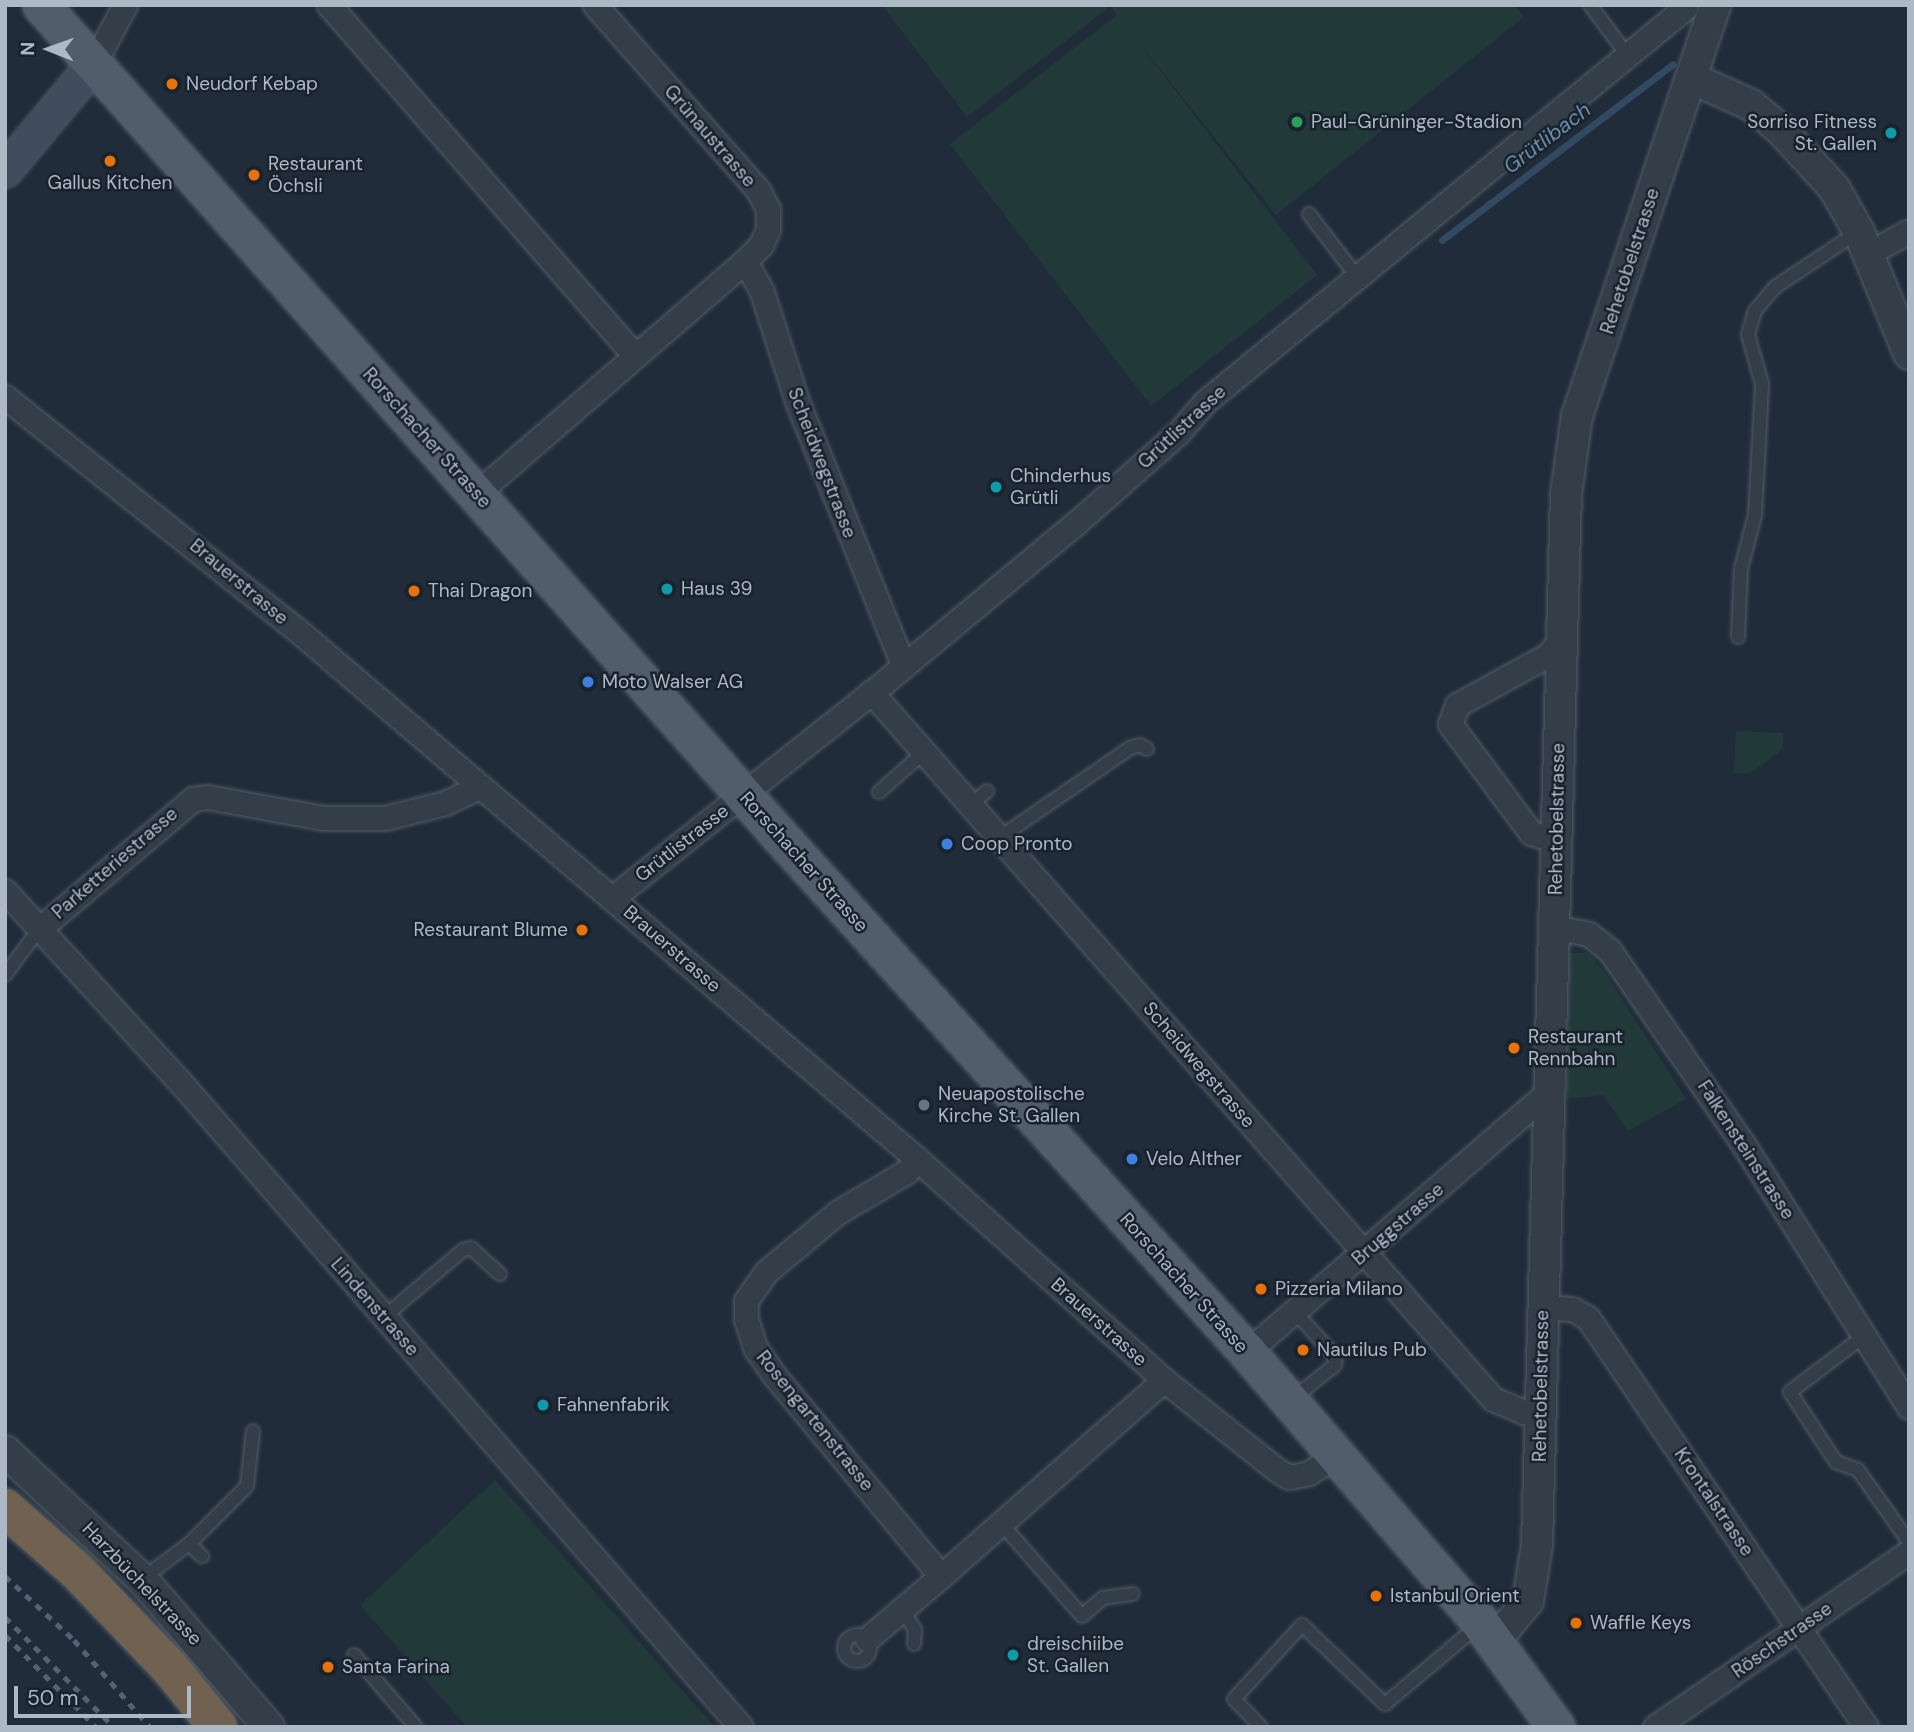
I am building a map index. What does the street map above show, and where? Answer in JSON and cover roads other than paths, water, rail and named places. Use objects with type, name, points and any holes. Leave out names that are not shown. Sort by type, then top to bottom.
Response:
[{"type":"highway","points":[[5,1508],[87,1582],[170,1668],[218,1727]]},
{"type":"main road","name":"Rorschacher Strasse","points":[[41,5],[744,795],[1247,1352],[1487,1633],[1556,1727]]},
{"type":"main road","points":[[5,170],[94,63]]},
{"type":"street","points":[[94,63],[125,5]]},
{"type":"street","points":[[329,5],[634,355]]},
{"type":"street","name":"Grünaustrasse","points":[[476,494],[745,261],[761,246],[768,229],[764,199],[595,5]]},
{"type":"street","name":"Grütlistrasse","points":[[612,898],[744,795],[1075,524],[1178,433],[1205,402],[1628,56],[1700,6]]},
{"type":"street","name":"Rehetobelstrasse","points":[[1487,1633],[1521,1613],[1533,1585],[1541,1413],[1547,1093],[1566,494],[1577,416],[1691,78],[1700,6]]},
{"type":"street","points":[[1691,78],[1740,99],[1782,130],[1834,188],[1863,243],[1909,354]]},
{"type":"street","points":[[1863,243],[1909,231]]},
{"type":"street","name":"Scheidwegstrasse","points":[[745,261],[762,292],[797,401],[903,665]]},
{"type":"street","name":"Brauerstrasse","points":[[5,397],[173,527],[612,898],[917,1159],[1164,1380],[1289,1477],[1309,1473],[1336,1455]]},
{"type":"street","points":[[1557,841],[1531,833],[1450,724],[1457,705],[1548,655],[1561,640]]},
{"type":"street","name":"Scheidwegstrasse","points":[[871,692],[924,752],[978,798],[999,838],[1493,1399],[1523,1412],[1541,1413]]},
{"type":"street","name":"Parketteriestrasse","points":[[39,929],[193,799],[207,797],[324,818],[385,818],[444,803],[479,787]]},
{"type":"street","name":"Lindenstrasse","points":[[5,891],[181,1083],[741,1727]]},
{"type":"street","name":"Falkensteinstrasse","points":[[1553,927],[1589,934],[1610,951],[1742,1142],[1909,1407]]},
{"type":"street","name":"Bruggstrasse","points":[[1247,1352],[1365,1254],[1547,1093]]},
{"type":"street","name":"Rosengartenstrasse","points":[[917,1159],[906,1172],[838,1212],[766,1272],[746,1301],[746,1319],[756,1349],[775,1375],[941,1576]]},
{"type":"street","name":"Krontalstrasse","points":[[1542,1307],[1572,1309],[1588,1318],[1867,1727]]},
{"type":"street","points":[[867,1640],[1164,1380]]},
{"type":"street","name":"Harzbüchelstrasse","points":[[5,1451],[142,1579],[269,1727]]},
{"type":"street","name":"Röschstrasse","points":[[1655,1727],[1909,1552]]},
{"type":"lane","points":[[1590,5],[1628,56]]},
{"type":"lane","points":[[1309,214],[1358,278]]},
{"type":"lane","points":[[1738,637],[1741,569],[1755,514],[1762,384],[1748,335],[1755,311],[1775,287],[1863,243]]},
{"type":"lane","points":[[999,838],[1130,748],[1147,749]]},
{"type":"lane","points":[[879,792],[924,752]]},
{"type":"lane","points":[[5,975],[39,929]]},
{"type":"lane","points":[[384,1317],[463,1250],[471,1248],[500,1274]]},
{"type":"lane","points":[[1288,1402],[1335,1365],[1335,1356],[1296,1312]]},
{"type":"lane","points":[[1864,1336],[1790,1392],[1836,1462],[1858,1470],[1909,1542]]},
{"type":"lane","points":[[142,1579],[189,1544],[247,1486],[253,1431]]},
{"type":"lane","points":[[1000,1523],[1082,1616],[1103,1598],[1133,1594]]},
{"type":"lane","points":[[189,1544],[202,1556]]},
{"type":"lane","points":[[902,1609],[915,1630],[915,1644]]},
{"type":"lane","points":[[1261,1727],[1234,1699],[1302,1625],[1385,1704],[1487,1633]]},
{"type":"lane","points":[[354,1655],[416,1727]]},
{"type":"waterway","name":"Grütlibach","points":[[1442,240],[1673,64]]},
{"type":"railway","points":[[5,1576],[74,1640],[150,1727]]},
{"type":"railway","points":[[5,1617],[114,1727]]},
{"type":"railway","points":[[5,1635],[96,1727]]},
{"type":"place","name":"Neudorf Kebap","points":[[172,84]]},
{"type":"place","name":"Paul-Grüninger-Stadion","points":[[1297,122]]},
{"type":"place","name":"Sorriso Fitness St. Gallen","points":[[1891,133]]},
{"type":"place","name":"Gallus Kitchen","points":[[110,161]]},
{"type":"place","name":"Restaurant Öchsli","points":[[254,175]]},
{"type":"place","name":"Chinderhus Grütli","points":[[996,487]]},
{"type":"place","name":"Haus 39","points":[[667,589]]},
{"type":"place","name":"Thai Dragon","points":[[414,591]]},
{"type":"place","name":"Moto Walser AG","points":[[588,682]]},
{"type":"place","name":"Coop Pronto","points":[[947,844]]},
{"type":"place","name":"Restaurant Blume","points":[[582,930]]},
{"type":"place","name":"Restaurant Rennbahn","points":[[1514,1048]]},
{"type":"place","name":"Neuapostolische Kirche St. Gallen","points":[[924,1105]]},
{"type":"place","name":"Velo Alther","points":[[1132,1159]]},
{"type":"place","name":"Pizzeria Milano","points":[[1261,1289]]},
{"type":"place","name":"Nautilus Pub","points":[[1303,1350]]},
{"type":"place","name":"Fahnenfabrik","points":[[543,1405]]},
{"type":"place","name":"Istanbul Orient","points":[[1376,1596]]},
{"type":"place","name":"Waffle Keys","points":[[1576,1623]]},
{"type":"place","name":"dreischiibe St. Gallen","points":[[1013,1655]]},
{"type":"place","name":"Santa Farina","points":[[328,1667]]}]
